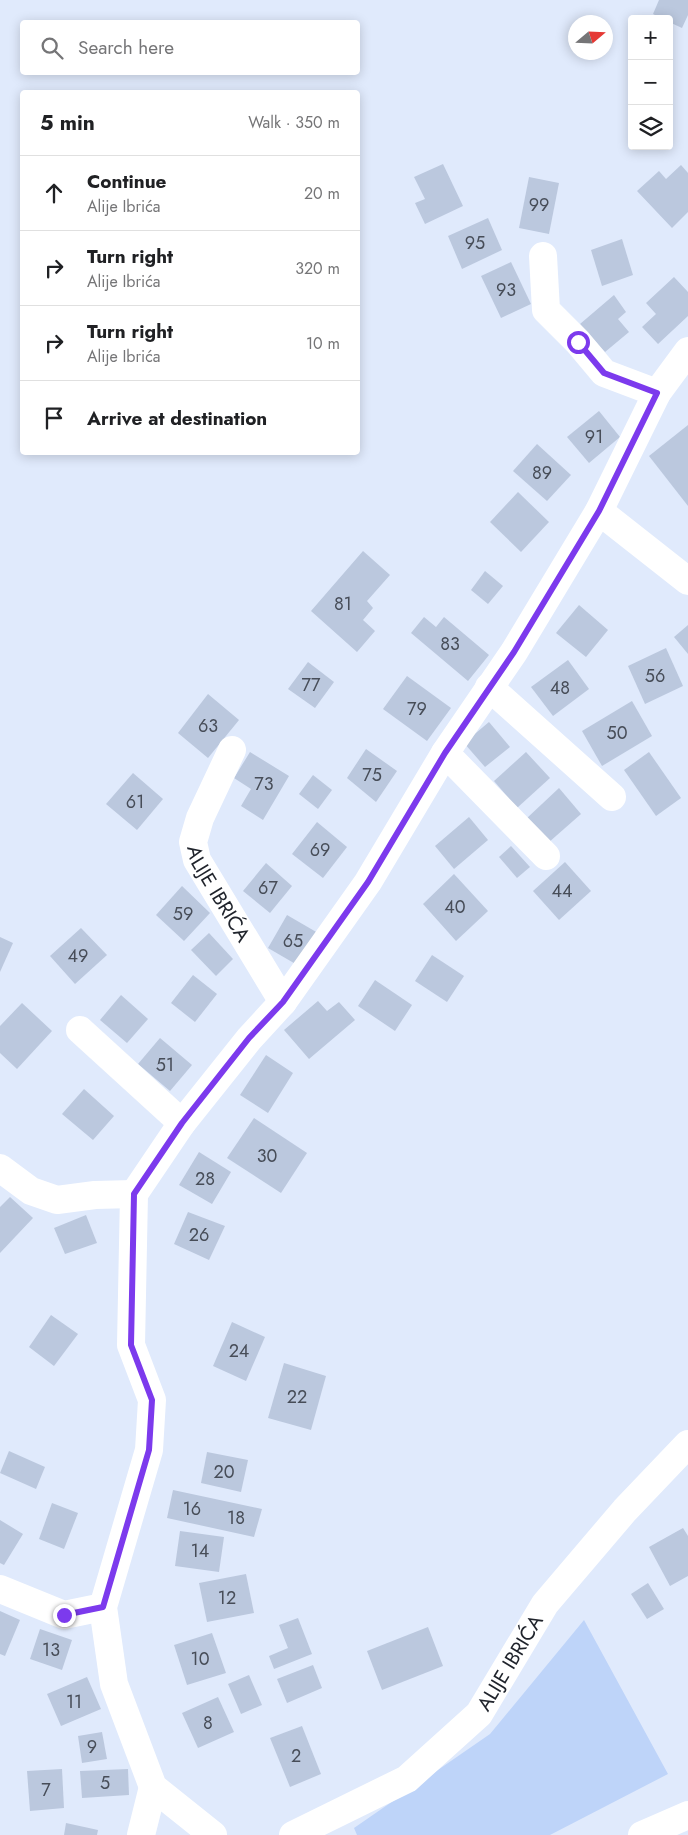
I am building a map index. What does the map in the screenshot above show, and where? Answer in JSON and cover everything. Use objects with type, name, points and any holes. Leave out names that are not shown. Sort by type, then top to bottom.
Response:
[{"type":"street","points":[[543,256],[546,310],[578,342],[604,373],[657,393]]},
{"type":"street","points":[[213,1835],[153,1787],[114,1684],[103,1607],[149,1450],[152,1400],[131,1345],[134,1194],[182,1123],[249,1038],[283,1002],[368,882],[445,753],[514,652],[599,511],[657,393],[688,351]]},
{"type":"street","points":[[599,511],[683,567]]},
{"type":"street","points":[[489,686],[612,797]]},
{"type":"street","name":"ALIJE IBRIĆA","points":[[232,750],[200,818],[193,842],[197,860],[283,1002]]},
{"type":"street","points":[[445,753],[546,856]]},
{"type":"street","points":[[80,1030],[182,1123]]},
{"type":"street","points":[[0,1168],[31,1191],[57,1200],[95,1195],[134,1194]]},
{"type":"street","name":"ALIJE IBRIĆA","points":[[293,1835],[407,1778],[479,1714],[545,1604],[625,1510],[688,1444]]},
{"type":"street","points":[[0,1588],[64,1615],[103,1607]]},
{"type":"street","points":[[141,1835],[153,1787]]},
{"type":"street","points":[[642,1835],[688,1815]]},
{"type":"shaded area","points":[[584,1620],[668,1774],[550,1835],[357,1835],[354,1828],[490,1734]]},
{"type":"building","points":[[659,0],[688,0],[688,15],[682,28],[673,24],[673,15],[653,14]]},
{"type":"building","points":[[443,164],[463,206],[425,224],[415,203],[425,199],[414,177]]},
{"type":"building","points":[[681,165],[688,173],[688,212],[672,228],[637,191],[659,171],[666,179]]},
{"type":"building","points":[[529,177],[559,183],[549,234],[519,228]]},
{"type":"building","points":[[488,218],[502,250],[462,269],[448,236]]},
{"type":"building","points":[[622,239],[633,275],[602,286],[591,250]]},
{"type":"building","points":[[511,262],[531,304],[501,318],[481,276]]},
{"type":"building","points":[[674,277],[688,292],[688,316],[658,344],[642,327],[656,314],[646,303]]},
{"type":"building","points":[[614,295],[626,312],[618,319],[629,332],[605,352],[580,324]]},
{"type":"building","points":[[599,411],[620,437],[589,463],[567,437]]},
{"type":"building","points":[[688,425],[688,506],[649,456]]},
{"type":"building","points":[[537,444],[571,475],[547,501],[513,471]]},
{"type":"building","points":[[518,492],[549,522],[521,552],[490,522]]},
{"type":"building","points":[[363,551],[390,575],[367,601],[373,608],[363,620],[375,631],[357,652],[311,611]]},
{"type":"building","points":[[485,571],[503,586],[488,604],[471,590]]},
{"type":"building","points":[[579,605],[608,630],[586,657],[556,633]]},
{"type":"building","points":[[424,617],[436,627],[444,617],[489,655],[468,681],[411,633]]},
{"type":"building","points":[[688,625],[688,654],[674,637]]},
{"type":"building","points":[[666,648],[683,686],[645,704],[628,666]]},
{"type":"building","points":[[568,660],[589,689],[553,716],[531,687]]},
{"type":"building","points":[[308,662],[334,682],[315,708],[288,689]]},
{"type":"building","points":[[407,676],[451,708],[427,741],[383,709]]},
{"type":"building","points":[[208,694],[239,720],[208,758],[178,733]]},
{"type":"building","points":[[632,701],[652,736],[602,766],[582,731]]},
{"type":"building","points":[[489,722],[510,747],[485,767],[464,743]]},
{"type":"building","points":[[366,749],[397,771],[376,802],[347,778]]},
{"type":"building","points":[[250,752],[289,776],[263,820],[241,806],[251,789],[234,778]]},
{"type":"building","points":[[526,752],[550,778],[517,808],[494,781]]},
{"type":"building","points":[[649,752],[681,798],[656,816],[624,770]]},
{"type":"building","points":[[133,773],[163,799],[137,830],[106,804]]},
{"type":"building","points":[[313,775],[332,790],[318,809],[299,794]]},
{"type":"building","points":[[559,788],[581,814],[548,843],[526,819]]},
{"type":"building","points":[[469,817],[488,840],[454,869],[435,846]]},
{"type":"building","points":[[317,822],[347,847],[323,878],[292,854]]},
{"type":"building","points":[[511,846],[530,867],[517,878],[499,857]]},
{"type":"building","points":[[565,862],[591,891],[559,920],[533,891]]},
{"type":"building","points":[[266,863],[292,886],[270,913],[243,891]]},
{"type":"building","points":[[454,874],[488,911],[456,941],[423,904]]},
{"type":"building","points":[[182,886],[210,913],[184,941],[156,915]]},
{"type":"building","points":[[287,915],[318,933],[299,966],[268,948]]},
{"type":"building","points":[[81,928],[107,955],[75,984],[50,956]]},
{"type":"building","points":[[209,933],[233,959],[216,976],[191,950]]},
{"type":"building","points":[[0,937],[13,943],[0,972]]},
{"type":"building","points":[[432,955],[464,976],[447,1002],[415,981]]},
{"type":"building","points":[[193,975],[217,994],[195,1022],[171,1003]]},
{"type":"building","points":[[375,980],[412,1005],[395,1031],[358,1006]]},
{"type":"building","points":[[121,995],[148,1019],[127,1043],[100,1020]]},
{"type":"building","points":[[318,1001],[327,1011],[339,1002],[355,1020],[309,1059],[284,1030]]},
{"type":"building","points":[[22,1003],[52,1031],[17,1069],[0,1053],[0,1026]]},
{"type":"building","points":[[160,1038],[192,1065],[170,1091],[138,1064]]},
{"type":"building","points":[[266,1055],[293,1073],[268,1113],[240,1095]]},
{"type":"building","points":[[84,1089],[114,1116],[93,1140],[62,1114]]},
{"type":"building","points":[[254,1118],[307,1153],[281,1193],[227,1158]]},
{"type":"building","points":[[199,1152],[231,1172],[212,1204],[179,1185]]},
{"type":"building","points":[[10,1197],[33,1218],[0,1253],[0,1207]]},
{"type":"building","points":[[188,1212],[225,1226],[209,1260],[174,1244]]},
{"type":"building","points":[[86,1215],[97,1243],[65,1254],[54,1228]]},
{"type":"building","points":[[51,1315],[78,1334],[54,1366],[29,1347]]},
{"type":"building","points":[[232,1322],[265,1337],[246,1381],[213,1366]]},
{"type":"building","points":[[284,1363],[326,1376],[311,1430],[268,1418]]},
{"type":"building","points":[[9,1451],[45,1467],[36,1489],[0,1473]]},
{"type":"building","points":[[207,1452],[248,1460],[241,1492],[201,1483]]},
{"type":"building","points":[[173,1490],[262,1509],[254,1537],[167,1518]]},
{"type":"building","points":[[52,1503],[78,1513],[64,1549],[39,1539]]},
{"type":"building","points":[[0,1520],[23,1534],[4,1565],[0,1563]]},
{"type":"building","points":[[683,1528],[688,1536],[688,1576],[670,1586],[649,1547]]},
{"type":"building","points":[[180,1531],[224,1537],[219,1572],[175,1566]]},
{"type":"building","points":[[246,1574],[254,1613],[207,1622],[199,1583]]},
{"type":"building","points":[[648,1583],[664,1609],[647,1619],[631,1594]]},
{"type":"building","points":[[0,1611],[20,1620],[5,1656],[0,1654]]},
{"type":"building","points":[[298,1618],[312,1654],[274,1669],[269,1656],[288,1648],[279,1625]]},
{"type":"building","points":[[428,1627],[443,1666],[382,1690],[367,1651]]},
{"type":"building","points":[[40,1629],[72,1640],[62,1670],[30,1659]]},
{"type":"building","points":[[212,1633],[226,1673],[187,1685],[174,1645]]},
{"type":"building","points":[[313,1665],[322,1688],[287,1703],[277,1679]]},
{"type":"building","points":[[249,1675],[262,1705],[241,1714],[228,1684]]},
{"type":"building","points":[[87,1677],[101,1709],[61,1726],[47,1694]]},
{"type":"building","points":[[218,1697],[234,1732],[198,1748],[182,1713]]},
{"type":"building","points":[[302,1726],[321,1774],[290,1787],[270,1738]]},
{"type":"building","points":[[102,1732],[107,1759],[82,1763],[78,1736]]},
{"type":"building","points":[[62,1769],[64,1808],[30,1811],[27,1771]]},
{"type":"building","points":[[128,1769],[129,1795],[82,1798],[80,1771]]},
{"type":"building","points":[[66,1823],[98,1830],[97,1835],[64,1835]]},
{"type":"route","points":[[64,1615],[103,1607],[149,1450],[152,1400],[131,1345],[134,1194],[182,1123],[249,1038],[283,1002],[368,882],[445,753],[514,652],[599,511],[657,393],[604,373],[578,342]]}]
